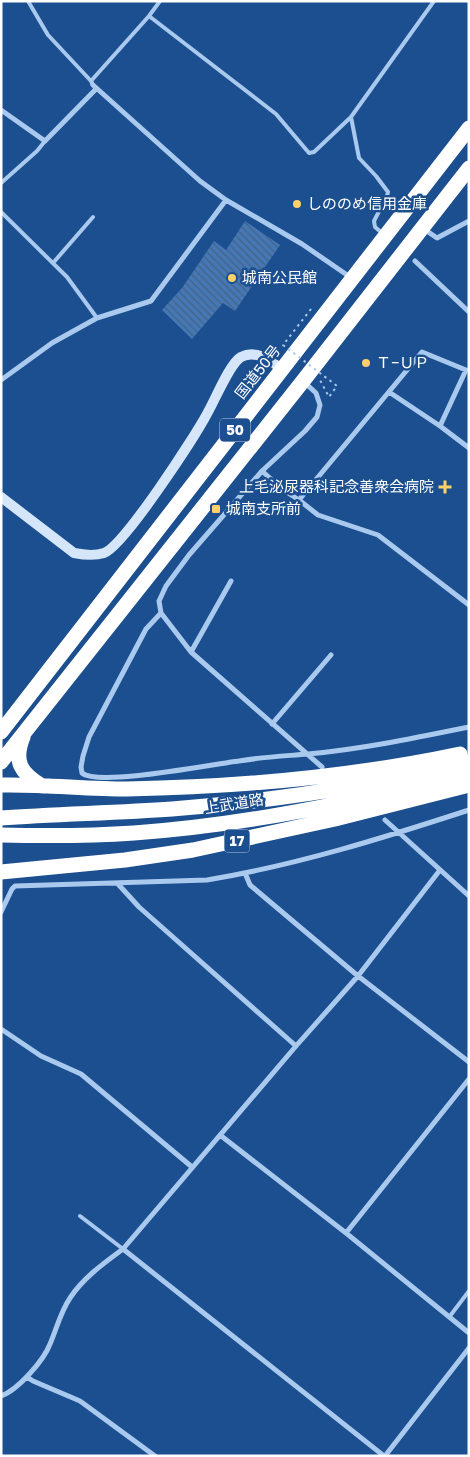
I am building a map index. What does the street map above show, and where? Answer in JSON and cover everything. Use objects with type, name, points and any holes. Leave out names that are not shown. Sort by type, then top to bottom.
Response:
[{"type":"highway","name":"国道50号","points":[[1,732],[469,128]]},
{"type":"highway","name":"50","points":[[1,762],[469,168]]},
{"type":"highway","points":[[26,729],[19,748],[19,765],[26,775],[42,786]]},
{"type":"highway","points":[[1,785],[126,789],[244,784],[351,773],[469,753]]},
{"type":"highway","name":"上武道路","points":[[1,818],[140,811],[213,805],[371,783],[469,762]]},
{"type":"highway","name":"上武道路","points":[[1,835],[107,835],[235,822],[469,774]]},
{"type":"highway","name":"17","points":[[1,872],[134,859],[193,850],[336,819],[469,785]]},
{"type":"highway","name":"17","points":[[1,863],[45,868]]},
{"type":"street","points":[[1,110],[45,141],[93,85],[200,181],[226,200],[302,244],[352,279]]},
{"type":"street","points":[[1,380],[52,343],[97,318],[151,301],[226,200]]},
{"type":"street","points":[[422,227],[437,238],[469,221]]},
{"type":"street","points":[[415,261],[469,312]]},
{"type":"street","points":[[299,500],[422,352],[467,369],[440,426]]},
{"type":"street","points":[[1,497],[74,553],[88,555],[106,552],[118,542],[142,512],[198,431],[228,373],[238,359],[254,354],[265,356],[282,369]]},
{"type":"street","points":[[303,381],[316,393],[320,405],[317,417],[305,431],[262,471],[189,555],[166,586],[159,601],[160,613],[191,652],[322,766]]},
{"type":"street","points":[[389,392],[469,448]]},
{"type":"street","points":[[262,471],[282,489],[318,515],[378,535],[469,606]]},
{"type":"street","points":[[191,652],[231,581]]},
{"type":"street","points":[[160,613],[146,629],[90,737],[81,767],[84,774],[90,777],[143,775],[242,760],[308,754],[389,743],[469,727]]},
{"type":"street","points":[[272,724],[331,655]]},
{"type":"street","points":[[1,912],[12,888],[15,886],[207,880],[245,873],[344,849],[469,810]]},
{"type":"street","points":[[385,820],[469,896]]},
{"type":"street","points":[[1,1396],[15,1389],[27,1377],[50,1345],[60,1317],[70,1297],[93,1273],[123,1249],[358,976],[440,870]]},
{"type":"street","points":[[245,873],[250,885],[358,976],[469,1062]]},
{"type":"street","points":[[118,884],[139,907],[296,1046]]},
{"type":"street","points":[[1,1029],[42,1056],[81,1074],[192,1167]]},
{"type":"street","points":[[346,1233],[469,1079]]},
{"type":"street","points":[[220,1135],[469,1332]]},
{"type":"street","points":[[123,1249],[384,1456],[469,1348]]},
{"type":"street","points":[[27,1377],[80,1401],[155,1456]]},
{"type":"lane","points":[[28,1],[48,35],[93,85],[160,1]]},
{"type":"lane","points":[[149,16],[276,114],[309,153],[314,152],[351,117],[434,1]]},
{"type":"lane","points":[[351,117],[359,158],[388,192],[374,221],[376,228],[386,237]]},
{"type":"lane","points":[[1,183],[45,141]]},
{"type":"lane","points":[[1,212],[67,277],[97,318]]},
{"type":"lane","points":[[53,263],[93,217]]},
{"type":"lane","points":[[80,1216],[123,1249]]},
{"type":"lane","points":[[450,1316],[469,1291]]},
{"type":"path","points":[[311,309],[283,345],[338,386],[329,397],[320,380]]},
{"type":"building","points":[[245,221],[280,245],[235,311],[223,303],[192,339],[162,310],[182,288],[214,241],[226,250]]},
{"type":"place","name":"しののめ信用金庫","points":[[297,204]]},
{"type":"place","name":"城南公民館","points":[[232,278]]},
{"type":"place","name":"Ｔ−ＵＰ","points":[[366,363]]},
{"type":"place","name":"上毛泌尿器科記念善衆会病院","points":[[445,487]]},
{"type":"place","name":"城南支所前","points":[[216,509]]}]
